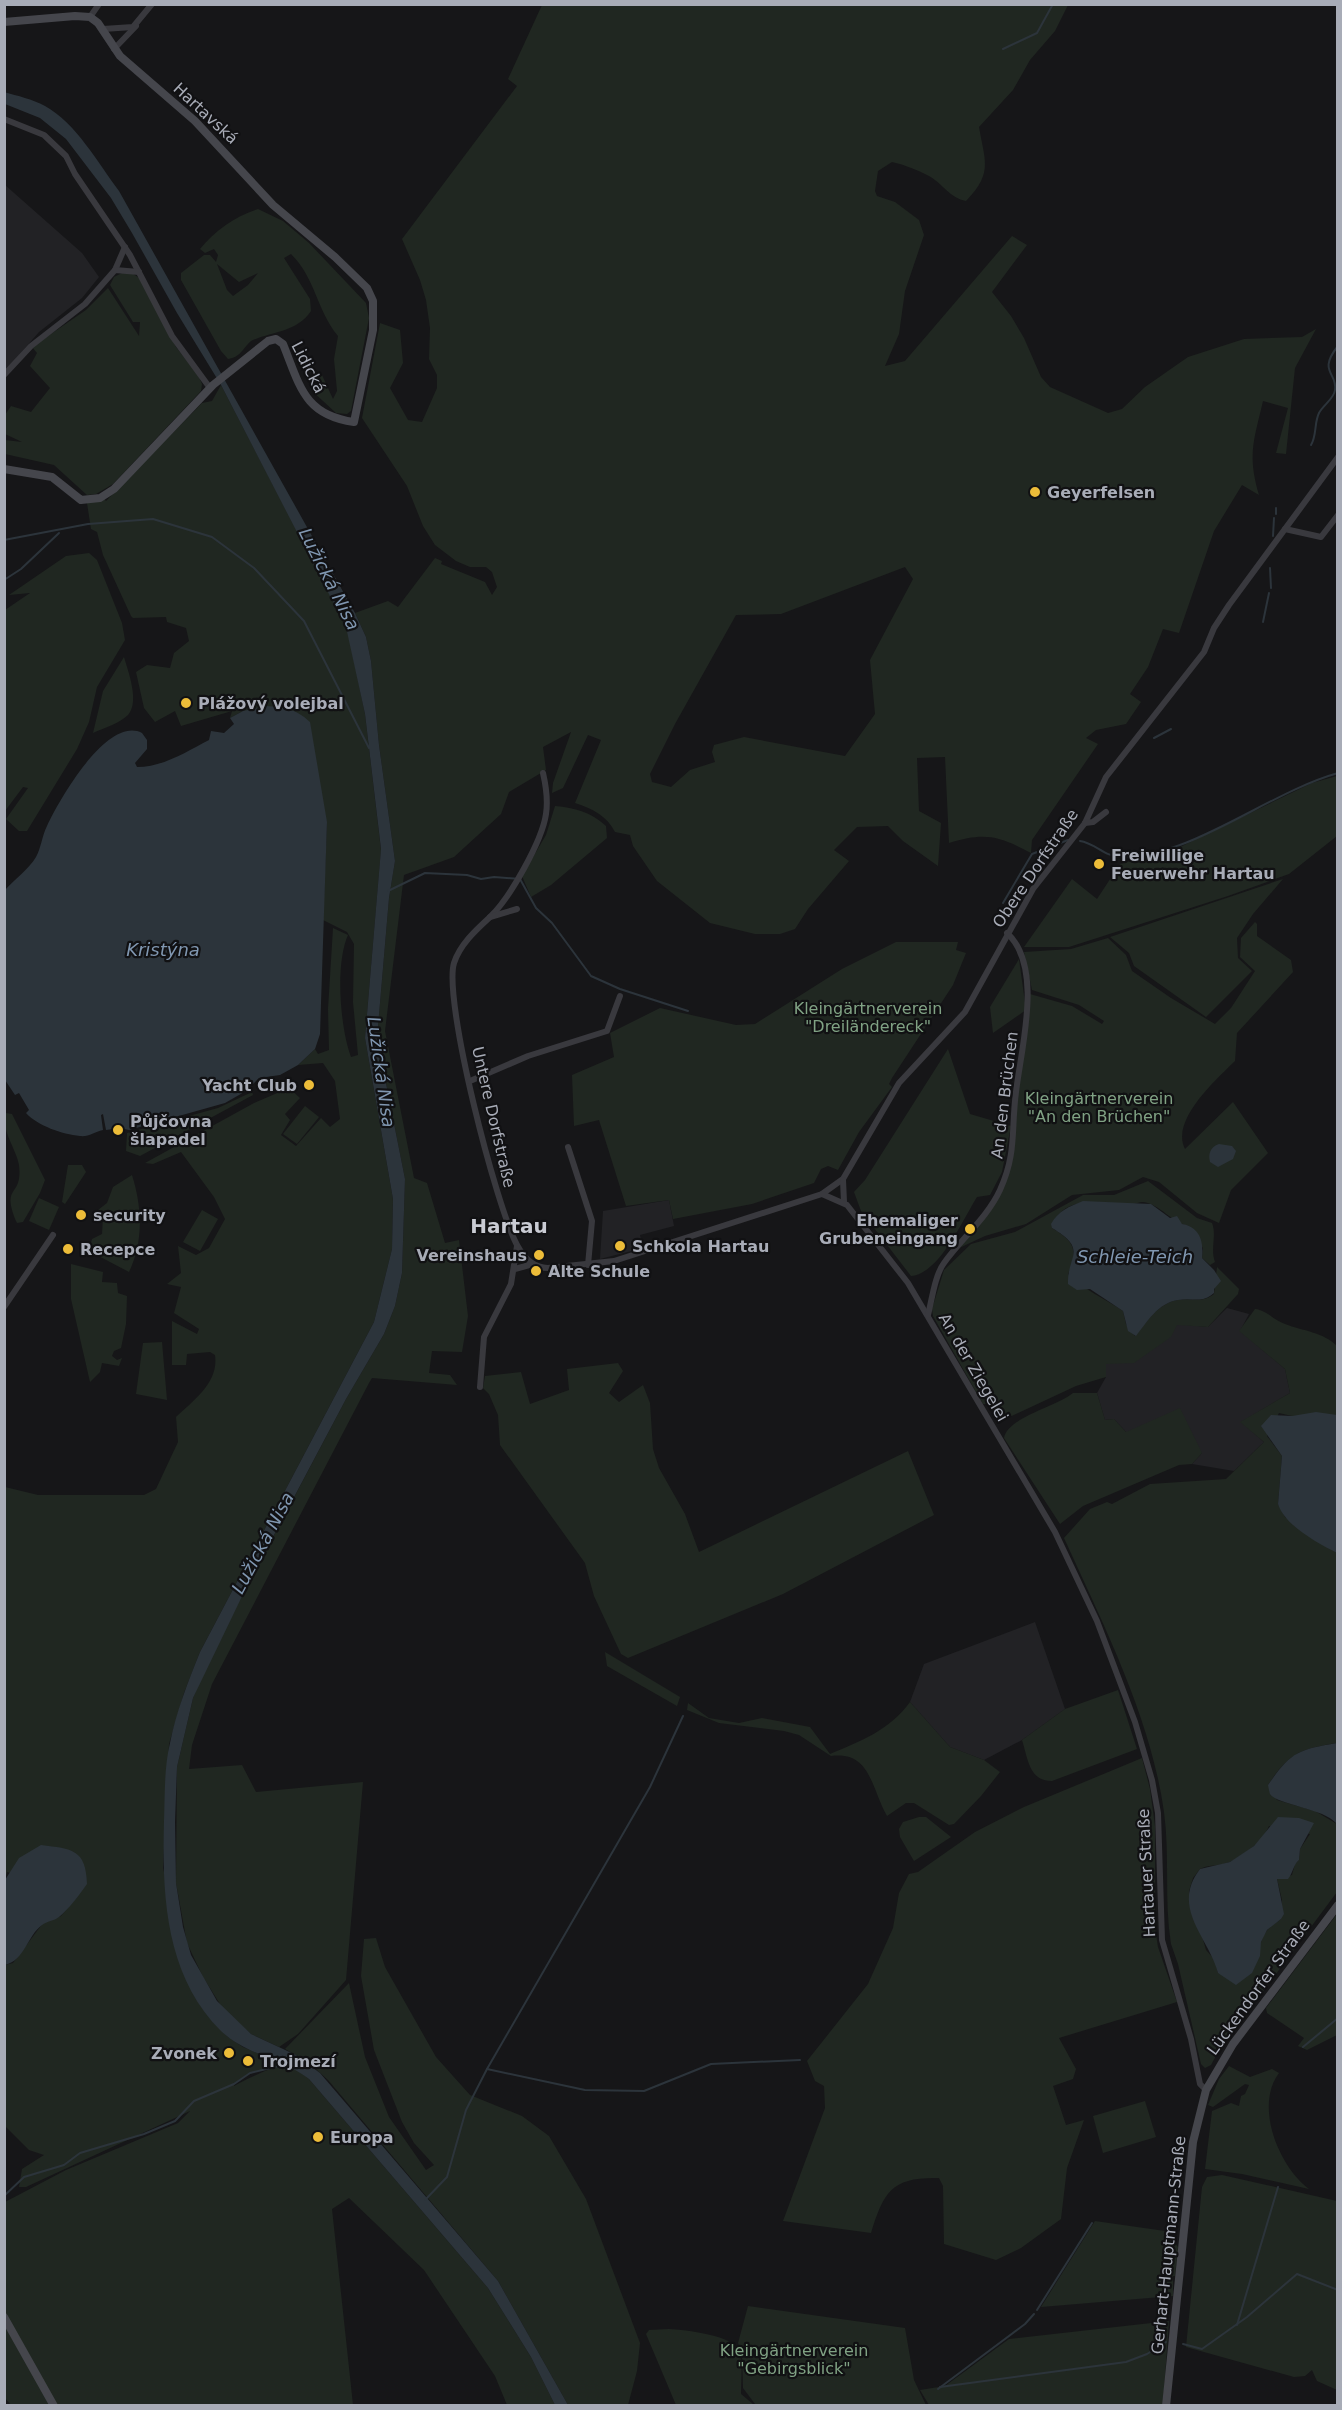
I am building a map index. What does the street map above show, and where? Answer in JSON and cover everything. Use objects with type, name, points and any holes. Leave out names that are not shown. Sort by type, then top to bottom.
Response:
[{"type":"street","points":[[4,22],[60,16],[90,17],[99,4]]},
{"type":"street","points":[[114,49],[136,26],[152,4]]},
{"type":"street","name":"Hartavská","points":[[90,17],[103,29],[114,49],[218,142],[273,205],[335,257],[367,288],[374,301],[373,330],[354,422]]},
{"type":"street","points":[[103,29],[118,30],[136,26]]},
{"type":"street","points":[[4,119],[44,135],[58,147],[125,247],[172,336],[212,386]]},
{"type":"street","points":[[4,375],[31,346],[85,304],[115,270],[125,247]]},
{"type":"street","points":[[115,270],[139,272]]},
{"type":"street","name":"Lidická","points":[[4,470],[52,477],[81,500],[100,498],[114,489],[212,386],[268,341],[276,339],[283,344],[313,407],[327,417],[354,422]]},
{"type":"street","name":"Obere Dorfstraße","points":[[843,1179],[899,1083],[973,1000],[1007,933],[1041,878],[1085,823],[1106,777],[1153,713],[1204,652],[1217,623],[1338,457]]},
{"type":"street","points":[[1285,529],[1321,537],[1338,515]]},
{"type":"street","name":"Untere Dorfstraße","points":[[533,1264],[517,1245],[498,1196],[455,1009],[452,973],[460,952],[477,926],[489,918],[516,878],[544,824],[547,804],[543,773]]},
{"type":"street","points":[[1085,823],[1093,822],[1106,812]]},
{"type":"street","points":[[489,918],[517,909]]},
{"type":"street","name":"An den Brüchen","points":[[928,1315],[942,1265],[986,1214],[999,1192],[1012,1157],[1015,1098],[1029,1004],[1019,949],[1007,933]]},
{"type":"street","points":[[470,1081],[528,1056],[607,1031],[620,996]]},
{"type":"street","points":[[568,1147],[592,1221],[588,1265]]},
{"type":"street","points":[[515,1269],[533,1264],[548,1269],[623,1259],[822,1194],[843,1179]]},
{"type":"street","points":[[843,1179],[844,1202]]},
{"type":"street","name":"An der Ziegelei","points":[[822,1194],[844,1202],[866,1226],[928,1315],[1067,1556]]},
{"type":"street","points":[[4,1307],[52,1235]]},
{"type":"street","points":[[480,1388],[481,1353],[487,1326],[511,1284],[517,1245]]},
{"type":"street","name":"Hartauer Straße","points":[[1067,1556],[1103,1638],[1145,1752],[1158,1813],[1162,1940],[1191,2039],[1200,2084],[1206,2090]]},
{"type":"street","name":"Lückendorfer Straße","points":[[1206,2090],[1233,2044],[1338,1905]]},
{"type":"street","name":"Gerhart-Hauptmann-Straße","points":[[1166,2406],[1193,2142],[1206,2090]]},
{"type":"street","points":[[4,2317],[54,2406]]},
{"type":"shaded area","points":[[5,185],[82,253],[99,277],[82,298],[39,332],[5,371]]},
{"type":"shaded area","points":[[669,1200],[674,1226],[640,1235],[643,1248],[600,1259],[603,1211]]},
{"type":"shaded area","points":[[1227,1308],[1249,1314],[1240,1331],[1285,1369],[1290,1393],[1241,1422],[1264,1442],[1234,1471],[1192,1464],[1202,1453],[1126,1432],[1114,1419],[1105,1420],[1097,1393],[1106,1377],[1106,1364],[1177,1324],[1208,1327]]},
{"type":"shaded area","points":[[1035,1622],[1065,1709],[1022,1740],[984,1760],[950,1747],[910,1702],[924,1664]]},
{"type":"green space","points":[[542,5],[1068,5],[1055,31],[1030,60],[1013,90],[979,127],[985,158],[984,175],[966,201],[955,197],[929,176],[907,166],[892,162],[878,171],[875,191],[877,196],[895,202],[919,220],[924,235],[905,291],[899,334],[885,366],[905,361],[1012,236],[1027,245],[992,292],[1011,316],[1024,338],[1041,377],[1050,387],[1108,413],[1122,409],[1145,387],[1188,357],[1244,339],[1302,337],[1316,329],[1295,368],[1286,454],[1276,453],[1288,408],[1263,401],[1253,448],[1253,469],[1259,495],[1242,485],[1214,531],[1179,633],[1163,629],[1148,667],[1130,694],[1141,702],[1126,724],[1096,730],[1086,738],[1098,744],[1032,840],[1031,853],[992,837],[949,843],[945,757],[917,758],[919,811],[941,823],[938,866],[903,841],[888,826],[857,827],[834,850],[849,861],[808,909],[795,929],[780,934],[755,934],[710,923],[657,881],[633,846],[630,835],[615,832],[599,814],[575,803],[601,740],[588,735],[563,788],[552,793],[553,783],[571,732],[543,747],[546,770],[509,792],[501,814],[454,857],[404,875],[385,1031],[414,1178],[427,1183],[445,1243],[459,1240],[468,1316],[462,1352],[432,1351],[429,1373],[450,1375],[457,1385],[372,1378],[212,1684],[192,1745],[189,1769],[242,1765],[256,1792],[363,1782],[346,1980],[298,2034],[279,2047],[251,2034],[225,2012],[203,1977],[187,1943],[176,1883],[177,1767],[193,1698],[214,1649],[346,1399],[384,1334],[395,1306],[402,1273],[405,1179],[377,1038],[389,898],[395,861],[379,745],[371,661],[366,637],[355,613],[388,601],[398,607],[435,558],[442,561],[441,564],[485,582],[492,595],[497,587],[492,572],[486,567],[470,567],[456,561],[435,545],[423,526],[407,486],[362,418],[380,323],[400,330],[403,363],[390,388],[408,420],[422,422],[437,388],[437,375],[429,359],[430,328],[426,300],[402,239],[517,86],[508,79]],"holes":[[[905,567],[913,579],[870,660],[875,714],[845,756],[744,737],[714,745],[712,752],[715,762],[690,770],[671,787],[652,782],[650,774],[675,724],[736,615],[781,614]]]},
{"type":"green space","points":[[258,209],[283,221],[309,243],[366,303],[369,318],[351,411],[347,414],[336,413],[310,389],[322,375],[333,399],[337,391],[334,359],[338,336],[325,315],[306,274],[291,254],[284,258],[310,299],[311,311],[298,324],[251,341],[239,355],[228,359],[221,351],[181,280],[181,273],[204,255],[210,255],[216,262],[218,255],[214,249],[205,253],[200,249],[219,230]],"holes":[[[217,264],[239,282],[258,273],[248,285],[233,296],[227,290]]]},
{"type":"green space","points":[[122,273],[132,273],[139,278],[176,347],[198,375],[202,384],[201,391],[113,484],[96,494],[87,495],[54,465],[5,454],[5,440],[22,442],[5,434],[5,415],[11,406],[31,412],[50,388],[30,366],[37,353],[32,347],[86,310],[108,288],[139,336],[140,322],[133,322],[110,285],[114,277]]},
{"type":"green space","points":[[221,385],[347,627],[365,714],[381,850],[365,1038],[393,1199],[392,1249],[374,1322],[200,1652],[184,1693],[169,1744],[163,1868],[194,1995],[213,2022],[228,2037],[243,2047],[283,2064],[249,2073],[234,2086],[261,2073],[283,2066],[294,2068],[309,2079],[488,2288],[531,2357],[555,2405],[507,2405],[495,2376],[424,2270],[349,2198],[332,2209],[353,2405],[11,2405],[4,2397],[5,2202],[66,2170],[178,2123],[190,2111],[26,2187],[19,2187],[22,2169],[44,2155],[29,2150],[5,2126],[5,1965],[13,1963],[43,1923],[61,1916],[78,1896],[7,1872],[5,1880],[5,1487],[38,1495],[144,1495],[156,1489],[178,1442],[176,1417],[204,1390],[215,1365],[215,1355],[210,1352],[187,1354],[186,1365],[172,1365],[172,1321],[197,1334],[199,1329],[174,1313],[181,1287],[167,1284],[181,1273],[178,1246],[196,1255],[209,1248],[225,1219],[214,1197],[181,1152],[153,1164],[145,1163],[254,1103],[289,1088],[300,1098],[285,1114],[290,1120],[281,1135],[296,1146],[321,1118],[330,1127],[340,1119],[335,1081],[323,1063],[298,1065],[315,1049],[318,1054],[329,1050],[328,1009],[333,928],[348,935],[341,962],[340,996],[347,1044],[351,1057],[358,1055],[353,1002],[354,944],[347,932],[323,920],[327,822],[243,711],[230,718],[232,711],[181,726],[175,711],[155,722],[144,708],[136,672],[147,665],[170,668],[174,653],[189,641],[186,628],[167,622],[166,617],[133,618],[131,616],[103,555],[97,532],[91,529],[87,503],[104,499],[106,501],[202,403],[212,401]]},
{"type":"green space","points":[[89,553],[97,560],[122,623],[125,640],[97,687],[89,722],[77,749],[27,831],[19,831],[6,819],[28,788],[23,787],[5,811],[5,610],[30,593],[9,595],[66,556]]},
{"type":"green space","points":[[124,657],[132,686],[131,709],[128,715],[121,720],[93,733],[103,691]]},
{"type":"green space","points":[[1337,776],[1337,836],[1289,874],[1069,947],[1024,947],[1072,879],[1097,899],[1120,864],[1178,848],[1312,783]]},
{"type":"green space","points":[[555,806],[595,817],[606,826],[607,838],[551,885],[531,897],[522,876],[546,835]]},
{"type":"green space","points":[[1283,879],[1253,914],[1237,938],[1238,958],[1252,971],[1206,1017],[1134,966],[1129,953],[1110,937]]},
{"type":"green space","name":"Kleingärtnerverein \"An den Brüchen\"","points":[[1255,922],[1257,936],[1291,960],[1293,972],[1237,1033],[1235,1061],[1207,1089],[1189,1113],[1182,1138],[1185,1149],[1233,1102],[1268,1153],[1231,1190],[1219,1223],[1197,1213],[1159,1182],[1143,1177],[1119,1190],[1072,1195],[1026,1224],[985,1236],[957,1249],[986,1215],[1013,1157],[1016,1099],[1030,994],[1072,1006],[1102,1024],[1104,1021],[1079,1005],[1032,990],[1024,952],[1071,949],[1108,938],[1126,955],[1132,971],[1215,1024],[1231,1008],[1255,971],[1240,957],[1241,938]]},
{"type":"green space","name":"Kleingärtnerverein \"Dreiländereck\"","points":[[896,942],[958,942],[956,950],[966,953],[953,985],[892,1078],[889,1084],[892,1087],[859,1132],[838,1170],[828,1166],[821,1169],[814,1183],[752,1204],[673,1219],[669,1200],[626,1206],[599,1120],[574,1126],[572,1075],[614,1057],[610,1033],[660,1008],[736,1025],[755,1024],[842,969]]},
{"type":"green space","points":[[1019,959],[1026,1010],[993,1033],[990,1007]]},
{"type":"green space","points":[[948,1049],[970,1114],[1011,1126],[1002,1172],[990,1195],[977,1197],[940,1256],[921,1273],[911,1276],[861,1211],[854,1192],[865,1180]]},
{"type":"green space","points":[[252,1092],[253,1095],[140,1156],[126,1151],[127,1133],[218,1108]]},
{"type":"green space","points":[[305,1106],[319,1117],[297,1144],[283,1134]]},
{"type":"green space","points":[[6,1113],[12,1114],[45,1180],[23,1222],[17,1223],[12,1210],[11,1196],[18,1183],[19,1165],[5,1125]]},
{"type":"green space","points":[[68,1165],[82,1165],[86,1172],[65,1204],[62,1202]]},
{"type":"green space","points":[[132,1175],[138,1199],[140,1224],[137,1248],[129,1272],[89,1251],[92,1239],[102,1234],[103,1216],[98,1214],[98,1210],[107,1203],[113,1187]]},
{"type":"green space","points":[[1148,1181],[1197,1218],[1212,1223],[1215,1262],[1210,1265],[1202,1258],[1203,1248],[1189,1226],[1149,1203],[1095,1202],[1073,1205],[1064,1209],[1052,1228],[1070,1242],[1074,1252],[1068,1274],[1087,1289],[1123,1311],[1126,1324],[1135,1336],[1153,1314],[1165,1305],[1183,1299],[1201,1300],[1214,1294],[1217,1267],[1239,1289],[1238,1294],[1208,1327],[1177,1325],[1171,1337],[1134,1363],[1106,1364],[1106,1377],[1076,1386],[999,1422],[991,1404],[983,1404],[933,1316],[932,1309],[944,1270],[971,1244],[1015,1232],[1083,1195],[1114,1195]]},
{"type":"green space","points":[[39,1198],[59,1207],[49,1230],[29,1221]]},
{"type":"green space","points":[[202,1210],[218,1219],[200,1251],[183,1242]]},
{"type":"green space","points":[[71,1264],[103,1272],[102,1282],[117,1283],[118,1293],[127,1296],[126,1324],[121,1348],[114,1351],[112,1356],[117,1360],[122,1358],[119,1366],[102,1363],[100,1372],[90,1382],[71,1299]]},
{"type":"green space","points":[[1255,1309],[1285,1324],[1319,1335],[1337,1346],[1337,1415],[1292,1416],[1279,1413],[1267,1436],[1282,1456],[1278,1504],[1285,1517],[1337,1553],[1337,1743],[1296,1754],[1282,1766],[1268,1785],[1277,1800],[1315,1811],[1337,1824],[1337,1892],[1218,2052],[1211,2065],[1205,2068],[1201,2064],[1178,1964],[1171,1944],[1167,1845],[1158,1777],[1124,1672],[1064,1538],[1090,1509],[1107,1502],[1112,1504],[1150,1484],[1226,1479],[1264,1442],[1240,1422],[1290,1393],[1285,1369],[1239,1331]],"holes":[[[1269,1826],[1310,1834],[1300,1849],[1299,1860],[1295,1864],[1292,1875],[1277,1879],[1282,1900],[1281,1919],[1266,1932],[1253,1968],[1242,1979],[1218,1973],[1215,1960],[1206,1950],[1189,1891],[1193,1878],[1200,1869],[1230,1862],[1250,1850]]]},
{"type":"green space","points":[[162,1342],[167,1400],[136,1394],[143,1343]]},
{"type":"green space","points":[[618,1363],[623,1371],[609,1393],[619,1402],[643,1385],[650,1403],[653,1449],[659,1468],[685,1514],[699,1552],[908,1451],[934,1515],[783,1594],[628,1658],[621,1654],[594,1596],[585,1563],[500,1445],[498,1415],[489,1394],[483,1388],[485,1376],[521,1372],[530,1404],[569,1390],[567,1369]]},
{"type":"green space","points":[[1073,1393],[1097,1393],[1105,1420],[1114,1419],[1126,1432],[1180,1408],[1202,1453],[1192,1464],[1179,1465],[1083,1506],[1060,1524],[1004,1438],[1007,1431],[1023,1418]]},
{"type":"green space","points":[[605,1652],[680,1697],[677,1706],[607,1666]]},
{"type":"green space","points":[[1118,1690],[1137,1749],[1052,1781],[1038,1777],[1031,1768],[1022,1740],[1065,1709]]},
{"type":"green space","points":[[910,1702],[950,1747],[984,1760],[1000,1772],[954,1824],[949,1825],[914,1803],[906,1803],[887,1816],[873,1783],[862,1765],[844,1756],[831,1756],[799,1735],[719,1723],[687,1710],[688,1703],[709,1718],[739,1723],[762,1718],[810,1727],[830,1754],[884,1727]]},
{"type":"green space","points":[[1142,1758],[1150,1789],[1155,1826],[1155,1928],[1158,1947],[1177,2002],[1059,2038],[1076,2069],[1073,2079],[1053,2086],[1066,2125],[1084,2120],[1067,2168],[1061,2219],[1021,2248],[996,2260],[944,2244],[943,2186],[939,2178],[923,2178],[910,2180],[892,2189],[880,2207],[871,2233],[783,2221],[825,2108],[824,2086],[815,2081],[807,2061],[868,1984],[893,1928],[899,1893],[909,1874],[918,1872],[975,1832],[1024,1807]]},
{"type":"green space","points":[[926,1817],[951,1837],[914,1861],[900,1837],[899,1829],[903,1822]]},
{"type":"green space","points":[[1337,1914],[1337,2035],[1307,2050],[1298,2046],[1304,2038],[1267,2013],[1266,2008]]},
{"type":"green space","points":[[376,1938],[385,1967],[436,2057],[470,2095],[522,2116],[549,2136],[586,2199],[640,2343],[637,2371],[628,2405],[568,2405],[498,2281],[328,2080],[309,2063],[285,2049],[349,1983],[365,2057],[389,2117],[426,2170],[434,2165],[414,2143],[402,2122],[374,2050],[361,1976],[364,1939]]},
{"type":"green space","points":[[1229,2066],[1250,2077],[1272,2069],[1279,2073],[1272,2087],[1269,2102],[1273,2135],[1288,2166],[1309,2189],[1242,2174],[1205,2169],[1212,2111],[1231,2103],[1239,2106],[1241,2096],[1245,2094],[1249,2085],[1245,2084],[1213,2107],[1208,2105],[1219,2079]]},
{"type":"green space","points":[[1145,2101],[1156,2137],[1103,2153],[1093,2116]]},
{"type":"green space","points":[[1222,2175],[1337,2201],[1337,2390],[1317,2381],[1312,2370],[1305,2376],[1294,2377],[1186,2347],[1202,2187],[1207,2177]]},
{"type":"green space","points":[[1095,2221],[1165,2231],[1178,2247],[1175,2276],[1173,2276],[1173,2296],[1041,2307]]},
{"type":"green space","name":"Kleingärtnerverein \"Gebirgsblick\"","points":[[748,2306],[905,2328],[914,2380],[926,2405],[755,2404],[743,2388],[742,2353],[738,2343]]},
{"type":"green space","points":[[1169,2321],[1163,2405],[929,2405],[920,2390],[945,2386],[1009,2339]]},
{"type":"green space","points":[[669,2329],[708,2334],[735,2346],[739,2351],[741,2361],[741,2394],[754,2405],[676,2405],[646,2334],[649,2330]]},
{"type":"water","name":"Lužická Nisa","points":[[4,92],[35,101],[56,113],[86,144],[119,191],[355,613],[366,637],[371,661],[379,745],[395,861],[389,898],[377,1038],[405,1179],[402,1273],[395,1306],[384,1334],[346,1399],[247,1586],[193,1698],[177,1767],[176,1883],[183,1927],[191,1955],[217,2001],[251,2034],[296,2055],[320,2073],[498,2281],[568,2405],[555,2405],[531,2357],[488,2288],[309,2079],[231,2039],[202,2009],[188,1985],[171,1933],[164,1877],[165,1791],[168,1752],[179,1708],[200,1652],[374,1322],[392,1249],[393,1199],[365,1038],[381,849],[365,714],[346,627],[221,385],[111,198],[66,139],[40,118],[5,104]]},
{"type":"water","name":"Kristýna","points":[[266,706],[290,710],[310,722],[327,822],[320,1034],[315,1049],[298,1065],[280,1075],[259,1078],[246,1091],[225,1103],[129,1130],[120,1128],[106,1130],[103,1114],[101,1115],[103,1130],[86,1136],[51,1129],[26,1113],[29,1110],[19,1093],[15,1095],[5,1080],[5,890],[36,857],[47,826],[73,781],[99,748],[114,737],[128,731],[142,733],[147,740],[147,749],[135,763],[137,767],[147,766],[174,758],[209,740],[211,731],[224,733],[234,724],[230,718],[243,711]]},
{"type":"water","points":[[1219,1144],[1232,1146],[1236,1151],[1233,1159],[1218,1167],[1210,1162],[1209,1156],[1210,1151]]},
{"type":"water","name":"Schleie-Teich","points":[[1083,1201],[1151,1204],[1170,1218],[1177,1216],[1182,1224],[1193,1228],[1200,1236],[1202,1258],[1221,1281],[1214,1289],[1214,1293],[1201,1299],[1171,1302],[1159,1309],[1136,1336],[1128,1331],[1123,1311],[1090,1289],[1077,1290],[1068,1284],[1073,1248],[1070,1242],[1052,1228],[1051,1224],[1061,1212]]},
{"type":"water","points":[[1316,1412],[1337,1415],[1337,1553],[1303,1533],[1282,1512],[1278,1504],[1282,1456],[1261,1426],[1271,1415],[1292,1416]]},
{"type":"water","points":[[1337,1743],[1337,1824],[1322,1814],[1274,1798],[1270,1794],[1268,1785],[1289,1759],[1313,1748]]},
{"type":"water","points":[[1278,1817],[1299,1818],[1314,1823],[1300,1849],[1299,1860],[1290,1877],[1277,1879],[1284,1914],[1267,1930],[1261,1942],[1260,1956],[1252,1973],[1236,1985],[1218,1973],[1194,1922],[1189,1897],[1192,1883],[1200,1869],[1230,1862],[1254,1846]]},
{"type":"water","points":[[41,1845],[69,1850],[80,1857],[84,1864],[87,1884],[63,1913],[42,1925],[22,1953],[5,1965],[5,1880],[19,1858]]},
{"type":"waterway","points":[[1003,49],[1037,33],[1053,4]]},
{"type":"waterway","points":[[4,54],[4,92]]},
{"type":"waterway","points":[[1311,445],[1319,413],[1331,399],[1335,390],[1329,361],[1338,346]]},
{"type":"waterway","points":[[1276,508],[1276,514]]},
{"type":"waterway","points":[[1273,536],[1274,518]]},
{"type":"waterway","points":[[4,540],[88,524],[153,519],[212,537],[254,568],[304,621],[369,748]]},
{"type":"waterway","points":[[4,580],[21,569],[59,533]]},
{"type":"waterway","points":[[1270,568],[1271,588]]},
{"type":"waterway","points":[[1263,622],[1269,593]]},
{"type":"waterway","points":[[1154,738],[1171,729]]},
{"type":"waterway","points":[[1080,841],[1121,857],[1148,854],[1175,847],[1203,836],[1311,782],[1338,773]]},
{"type":"waterway","points":[[1003,903],[1032,854],[1068,840]]},
{"type":"waterway","points":[[388,891],[425,873],[467,875],[481,879],[494,877],[520,879],[536,908],[552,923],[591,976],[620,989],[688,1011]]},
{"type":"waterway","points":[[425,2200],[447,2177],[466,2110],[487,2069],[650,1787],[683,1716]]},
{"type":"waterway","points":[[1303,2047],[1338,2018]]},
{"type":"waterway","points":[[487,2069],[585,2090],[644,2091],[711,2064],[800,2060]]},
{"type":"waterway","points":[[4,2196],[24,2177],[64,2165],[80,2153],[144,2134],[175,2121],[194,2101],[234,2084],[250,2073],[287,2064]]},
{"type":"waterway","points":[[1237,2325],[1278,2187]]},
{"type":"waterway","points":[[1037,2310],[1092,2223]]},
{"type":"waterway","points":[[1183,2344],[1202,2349],[1247,2317],[1297,2274],[1338,2290]]},
{"type":"waterway","points":[[938,2389],[1025,2324],[1034,2314]]},
{"type":"waterway","points":[[940,2387],[1126,2362],[1147,2354],[1166,2342]]},
{"type":"place","name":"Geyerfelsen","points":[[1035,492]]},
{"type":"place","name":"Plážový volejbal","points":[[186,703]]},
{"type":"place","name":"Freiwillige Feuerwehr Hartau","points":[[1099,864]]},
{"type":"place","name":"Yacht Club","points":[[309,1085]]},
{"type":"place","name":"Půjčovna šlapadel","points":[[118,1130]]},
{"type":"place","name":"security","points":[[81,1215]]},
{"type":"place","name":"Ehemaliger Grubeneingang","points":[[970,1229]]},
{"type":"place","name":"Schkola Hartau","points":[[620,1246]]},
{"type":"place","name":"Recepce","points":[[68,1249]]},
{"type":"place","name":"Vereinshaus","points":[[539,1255]]},
{"type":"place","name":"Alte Schule","points":[[536,1271]]},
{"type":"place","name":"Zvonek","points":[[229,2053]]},
{"type":"place","name":"Trojmezí","points":[[248,2061]]},
{"type":"place","name":"Europa","points":[[318,2137]]},
{"type":"district","name":"Hartau","points":[[509,1226]]}]
